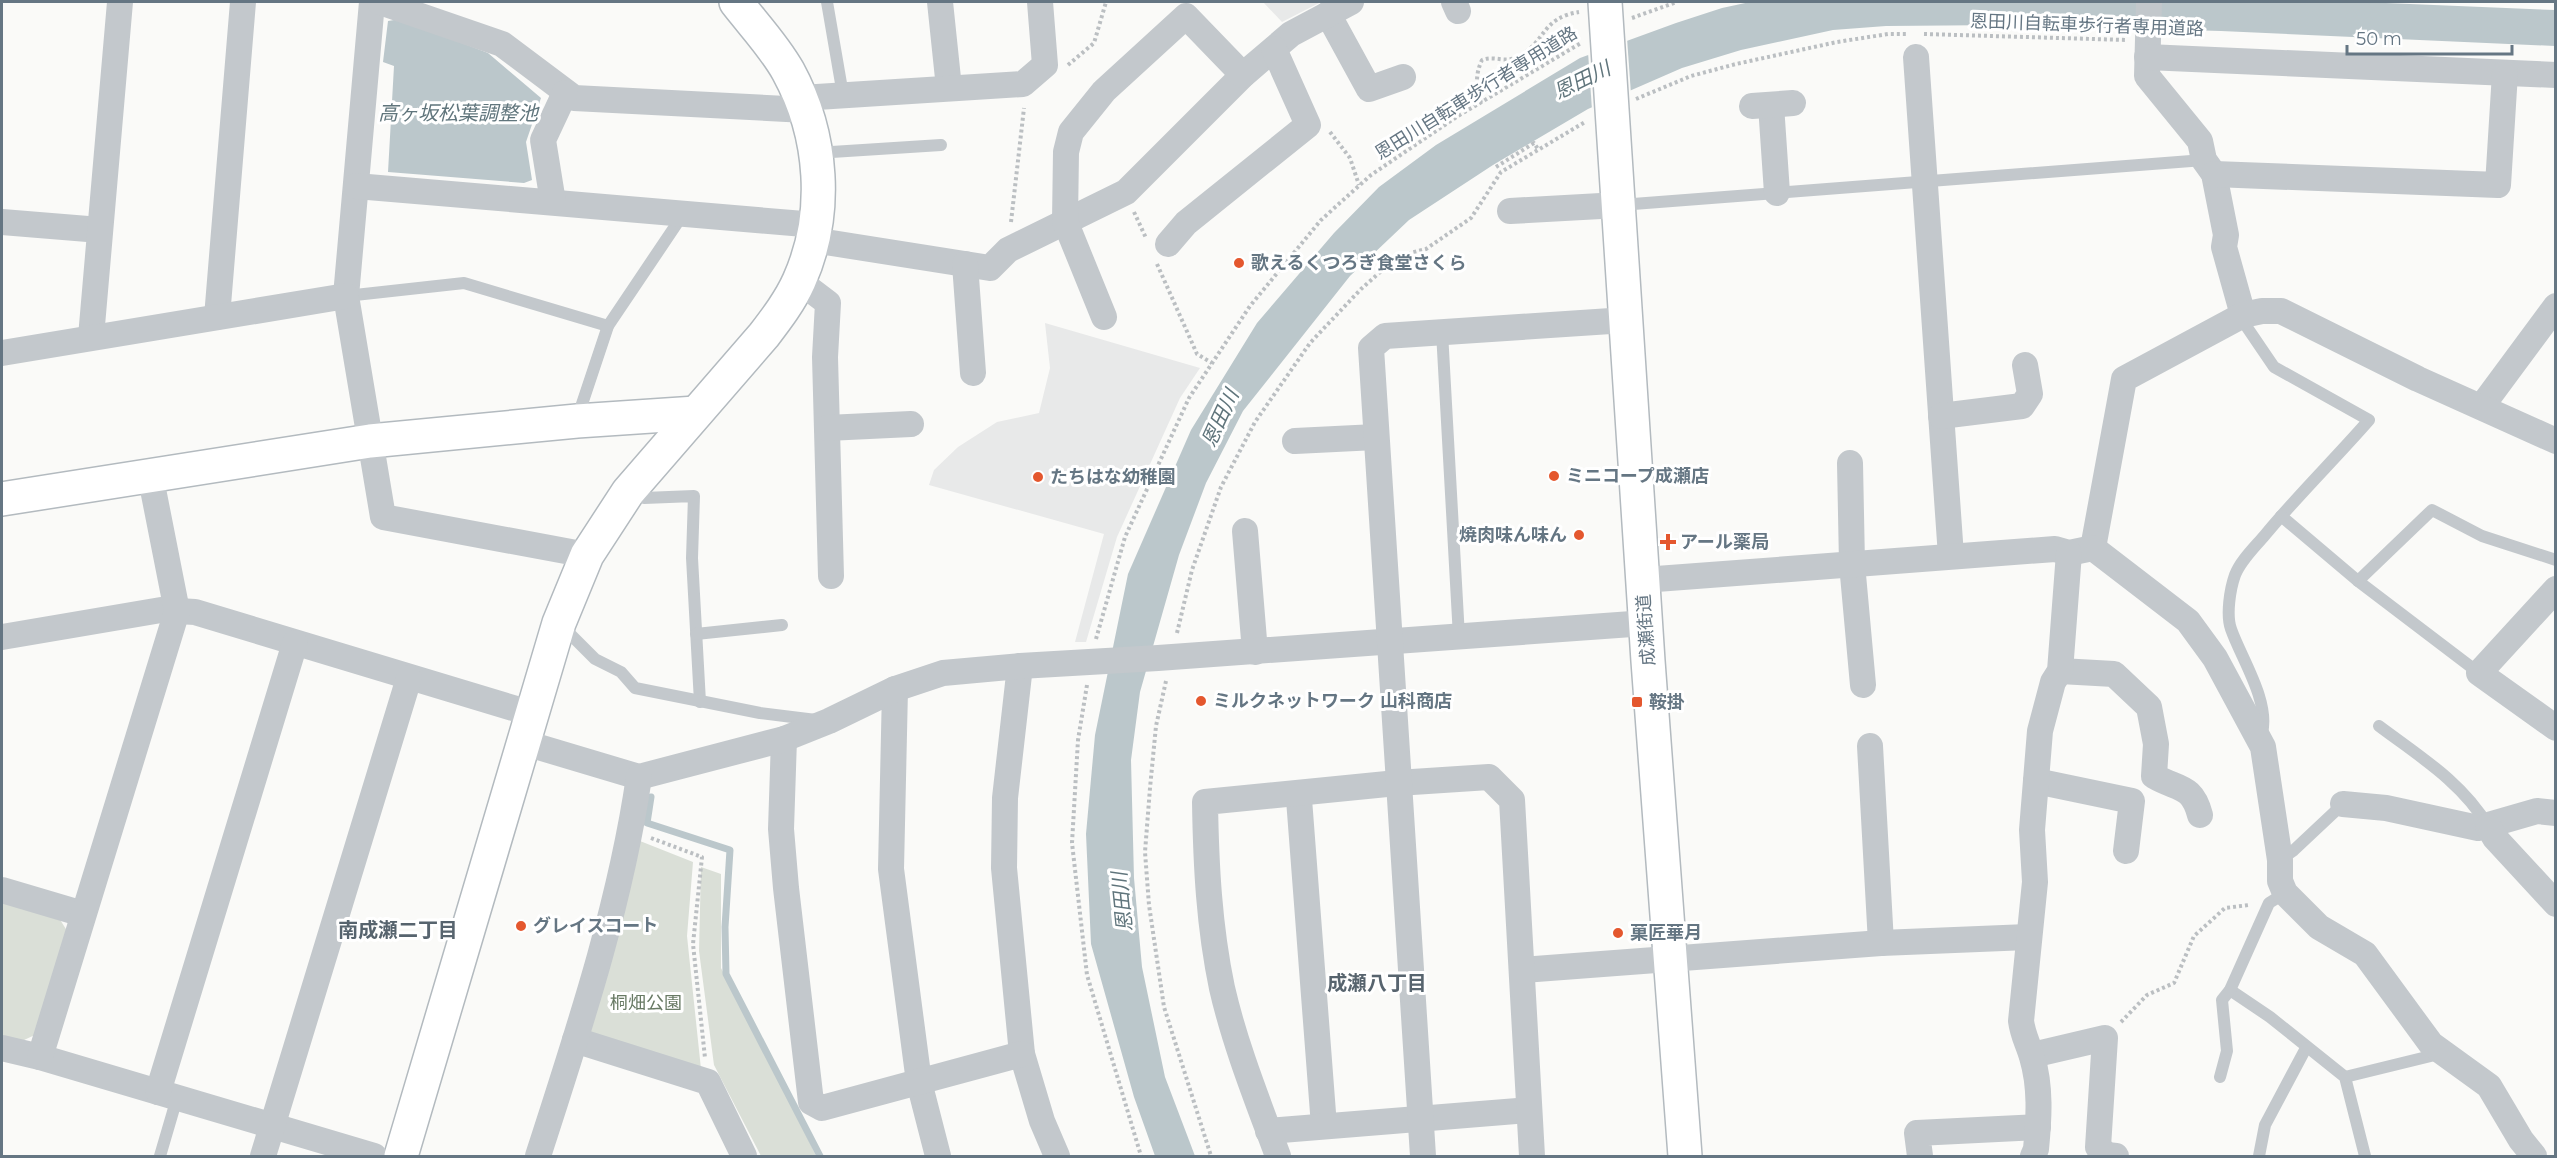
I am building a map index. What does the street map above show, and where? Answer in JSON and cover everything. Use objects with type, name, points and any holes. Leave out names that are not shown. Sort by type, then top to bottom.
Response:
[{"type":"street","points":[[91,338],[120,2]]},
{"type":"street","points":[[217,317],[243,2]]},
{"type":"street","points":[[372,2],[346,296],[383,517],[587,555]]},
{"type":"street","points":[[380,2],[502,44],[574,98],[803,104],[843,95],[1023,84],[1045,65],[1040,2]]},
{"type":"street","points":[[402,1156],[560,623],[587,555],[628,492],[765,335],[783,310],[799,281],[814,233],[818,198],[816,153],[803,104],[774,49],[736,2]]},
{"type":"street","points":[[940,2],[950,88]]},
{"type":"street","points":[[356,186],[684,213],[814,233],[990,268],[1008,250],[1126,192],[1243,75],[1283,42],[1351,2]]},
{"type":"street","points":[[2150,2],[2147,76],[2200,141],[2226,235],[2224,247],[2241,316]]},
{"type":"street","points":[[1104,317],[1065,221],[1066,152],[1071,132],[1104,91],[1180,9],[1243,75]]},
{"type":"street","points":[[1328,14],[1369,89],[1403,77]]},
{"type":"street","name":"成瀬街道","points":[[1601,23],[1620,103],[1619,205],[1626,320],[1669,958],[1685,1156]]},
{"type":"street","points":[[2148,41],[2505,73],[2556,75]]},
{"type":"street","points":[[1157,249],[1308,125],[1283,42]]},
{"type":"street","points":[[1916,57],[1951,556]]},
{"type":"street","points":[[2209,167],[2498,185],[2505,73]]},
{"type":"street","points":[[553,202],[543,140],[565,93]]},
{"type":"street","points":[[1772,105],[1777,193]]},
{"type":"street","points":[[1510,211],[1619,205]]},
{"type":"street","points":[[2,222],[100,230]]},
{"type":"street","points":[[964,264],[979,358]]},
{"type":"street","points":[[799,281],[828,303],[825,357],[831,576]]},
{"type":"street","points":[[2,353],[346,296]]},
{"type":"street","points":[[2482,406],[2556,306]]},
{"type":"street","points":[[2033,1156],[2038,1127],[2039,1095],[2032,1056],[2023,1038],[2021,1021],[2035,882],[2032,830],[2040,731],[2053,682],[2060,672],[2081,550],[2124,379],[2241,316],[2262,311],[2281,311],[2418,379],[2556,441]]},
{"type":"street","points":[[1423,1156],[1397,783],[1371,348],[1385,336],[1626,320]]},
{"type":"street","points":[[1941,416],[2022,406],[2030,394],[2025,364]]},
{"type":"street","points":[[2,499],[370,441],[577,421],[696,413]]},
{"type":"street","points":[[827,428],[911,424]]},
{"type":"street","points":[[1295,441],[1376,437]]},
{"type":"street","points":[[1850,462],[1852,564],[1863,685]]},
{"type":"street","points":[[40,1057],[177,611],[150,474]]},
{"type":"street","points":[[1245,531],[1255,651]]},
{"type":"street","points":[[1643,580],[1951,556],[2055,549],[2081,550],[2188,621],[2215,658],[2264,747],[2280,860],[2277,898],[2319,927],[2365,954],[2431,1044],[2489,1086],[2521,1140],[2534,1156]]},
{"type":"street","points":[[2556,589],[2479,673],[2556,728]]},
{"type":"street","points":[[2,637],[160,610],[195,612],[409,678],[639,777],[784,739],[829,721],[895,688],[944,673],[1646,623]]},
{"type":"street","points":[[168,1095],[296,643]]},
{"type":"street","points":[[1020,666],[1005,798],[1004,868],[1022,1054],[1042,1121],[1057,1156]]},
{"type":"street","points":[[2060,672],[2114,674],[2149,707],[2156,744],[2154,776],[2169,785],[2186,789],[2215,789]]},
{"type":"street","points":[[263,1156],[409,678]]},
{"type":"street","points":[[895,688],[891,869],[919,1082],[938,1156]]},
{"type":"street","points":[[784,739],[781,829],[811,1102],[822,1108],[1022,1054]]},
{"type":"street","points":[[1870,746],[1881,943]]},
{"type":"street","points":[[538,1156],[616,902],[631,831],[639,777]]},
{"type":"street","points":[[1278,1156],[1223,990],[1213,937],[1206,871],[1205,802],[1296,795],[1397,783],[1489,777],[1512,800],[1532,1156]]},
{"type":"street","points":[[2036,781],[2132,801],[2126,851]]},
{"type":"street","points":[[2186,789],[2196,798],[2200,815]]},
{"type":"street","points":[[1296,795],[1299,799],[1324,1126]]},
{"type":"street","points":[[2343,804],[2386,808],[2478,828],[2537,811],[2556,813]]},
{"type":"street","points":[[2488,826],[2494,838],[2556,904]]},
{"type":"street","points":[[2,890],[83,914]]},
{"type":"street","points":[[1522,970],[1881,943],[2028,937]]},
{"type":"street","points":[[2032,1056],[2105,1038],[2098,1147],[2107,1155],[2116,1156]]},
{"type":"street","points":[[575,1040],[708,1082],[744,1156]]},
{"type":"street","points":[[2,1048],[40,1057],[374,1156]]},
{"type":"street","points":[[1268,1131],[1528,1110]]},
{"type":"street","points":[[1920,1156],[1917,1133],[2038,1127]]},
{"type":"lane","points":[[827,2],[843,95]]},
{"type":"lane","points":[[816,153],[941,145]]},
{"type":"lane","points":[[1619,205],[1925,180],[2209,167]]},
{"type":"lane","points":[[577,421],[608,326],[684,213]]},
{"type":"lane","points":[[346,296],[464,283],[608,326]]},
{"type":"lane","points":[[2241,316],[2274,367],[2369,420],[2281,516],[2250,553],[2236,574],[2230,598],[2230,627],[2251,673],[2261,710],[2263,729],[2259,740]]},
{"type":"lane","points":[[1442,332],[1459,637]]},
{"type":"lane","points":[[628,492],[644,498],[694,496],[692,558],[700,702]]},
{"type":"lane","points":[[2358,581],[2432,510],[2482,536],[2556,560]]},
{"type":"lane","points":[[2281,516],[2358,581],[2479,673]]},
{"type":"lane","points":[[560,623],[595,659],[621,672],[635,688],[760,713],[829,721]]},
{"type":"lane","points":[[696,634],[782,625]]},
{"type":"lane","points":[[2379,726],[2456,784],[2479,810],[2488,826]]},
{"type":"lane","points":[[2280,860],[2343,804]]},
{"type":"lane","points":[[2220,1077],[2227,1051],[2222,1000],[2230,990],[2277,898]]},
{"type":"lane","points":[[2230,990],[2270,1017],[2344,1077],[2365,1156]]},
{"type":"lane","points":[[2259,1156],[2265,1125],[2306,1048]]},
{"type":"lane","points":[[2344,1077],[2444,1053]]},
{"type":"lane","points":[[160,1156],[168,1095]]},
{"type":"path","points":[[1060,71],[1094,44],[1106,2]]},
{"type":"path","name":"恩田川自転車歩行者専用道路","points":[[1142,1156],[1087,975],[1072,843],[1078,740],[1091,662],[1105,601],[1125,537],[1189,398],[1250,306],[1321,220],[1371,175],[1601,23],[1677,2]]},
{"type":"path","points":[[1481,103],[1476,72],[1482,60],[1490,57],[1507,61],[1525,53],[1557,18],[1601,23]]},
{"type":"path","name":"恩田川自転車歩行者専用道路","points":[[1620,103],[1691,76],[1736,64],[1837,42],[1888,34],[2148,41]]},
{"type":"path","points":[[1008,250],[1022,110],[1030,102]]},
{"type":"path","points":[[1496,167],[1534,143],[1538,149]]},
{"type":"path","points":[[1126,192],[1157,249],[1197,354],[1212,363]]},
{"type":"path","points":[[631,831],[702,857],[693,944],[708,1082]]},
{"type":"path","points":[[2105,1038],[2147,995],[2174,983],[2194,936],[2226,908],[2277,898]]},
{"type":"shaded area","points":[[1263,2],[1321,2],[1282,22]]},
{"type":"shaded area","name":"たちはな幼稚園","points":[[1045,323],[1200,368],[1180,398],[1117,537],[1086,642],[1075,642],[1104,534],[929,485],[934,470],[958,447],[997,422],[1039,413],[1050,368]]},
{"type":"green space","name":"桐畑公園","points":[[640,841],[693,862],[687,936],[701,1069],[588,1035]]},
{"type":"green space","points":[[701,867],[721,874],[721,968],[816,1156],[761,1156],[714,1065],[699,951]]},
{"type":"green space","points":[[2,901],[59,918],[69,934],[39,1033],[22,1041],[2,1036]]},
{"type":"water","name":"恩田川","points":[[1750,2],[2362,2],[2555,10],[2555,46],[2221,31],[2004,25],[1886,26],[1833,30],[1741,50],[1682,68],[1588,109],[1493,165],[1409,220],[1350,276],[1243,411],[1206,483],[1179,555],[1140,692],[1131,760],[1134,878],[1142,967],[1165,1077],[1195,1156],[1155,1156],[1134,1097],[1091,944],[1086,834],[1095,735],[1128,574],[1191,430],[1257,323],[1334,233],[1379,187],[1436,145],[1580,58],[1676,23],[1722,8]]},
{"type":"water","name":"高ヶ坂松葉調整池","points":[[400,19],[488,53],[541,98],[526,142],[532,180],[524,183],[388,172],[394,66],[383,62],[388,21]]},
{"type":"pier","points":[[1627,38],[1631,94],[1592,110],[1588,52]]},
{"type":"waterway","points":[[651,797],[647,823],[730,850],[725,927],[726,974],[820,1156]]},
{"type":"place","name":"歌えるくつろぎ食堂さくら","points":[[1239,263]]},
{"type":"place","name":"ミニコープ成瀬店","points":[[1554,476]]},
{"type":"place","name":"たちはな幼稚園","points":[[1038,477]]},
{"type":"place","name":"焼肉味ん味ん","points":[[1579,535]]},
{"type":"place","name":"アール薬局","points":[[1668,542]]},
{"type":"place","name":"ミルクネットワーク 山科商店","points":[[1201,701]]},
{"type":"place","name":"鞍掛","points":[[1637,702]]},
{"type":"place","name":"グレイスコート","points":[[521,926]]},
{"type":"place","name":"菓匠華月","points":[[1618,933]]},
{"type":"district","name":"南成瀬二丁目","points":[[398,930]]},
{"type":"district","name":"成瀬八丁目","points":[[1377,983]]}]
